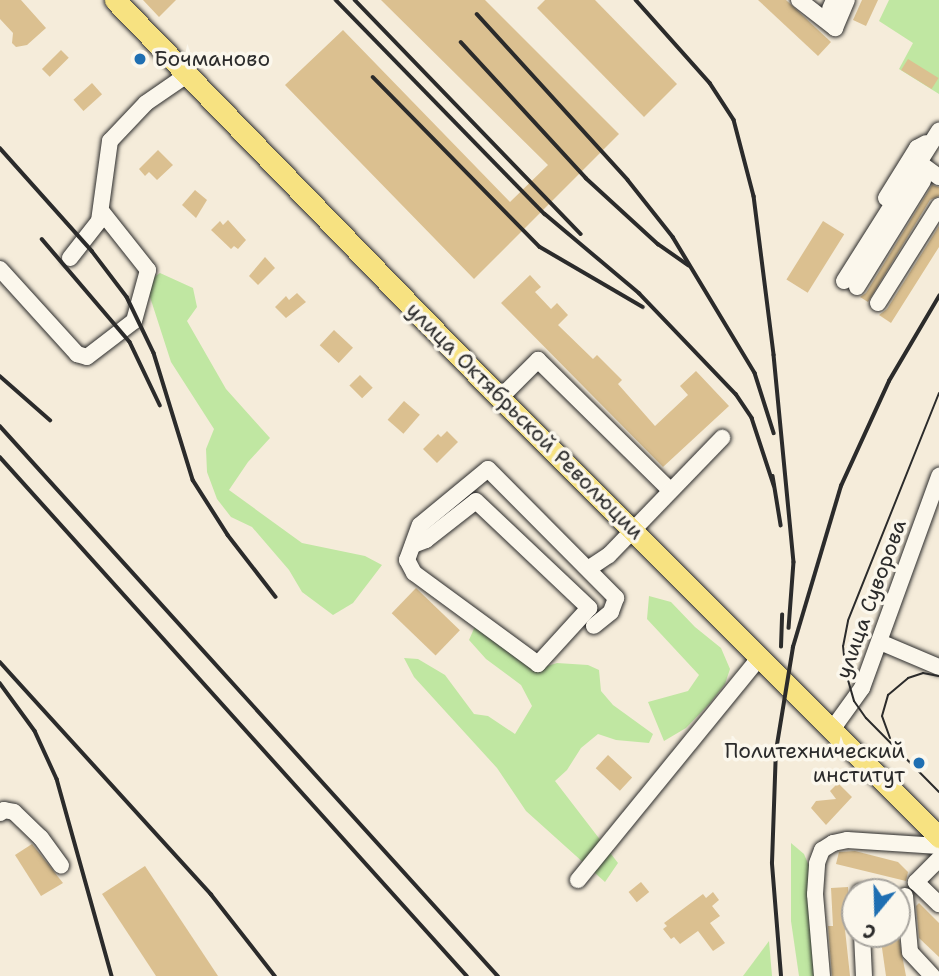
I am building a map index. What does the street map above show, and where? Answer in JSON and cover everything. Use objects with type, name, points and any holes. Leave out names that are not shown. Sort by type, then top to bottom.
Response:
[{"type":"main road","name":"улица Октябрьской Революции","points":[[119,1],[500,398],[758,659],[939,837]]},
{"type":"street","points":[[803,1],[835,28],[847,0]]},
{"type":"street","points":[[70,258],[99,221],[110,141],[146,103],[188,74]]},
{"type":"street","points":[[920,164],[931,179],[851,284],[935,136]]},
{"type":"street","points":[[894,227],[875,215],[917,148],[935,136]]},
{"type":"street","points":[[878,303],[939,206]]},
{"type":"street","points":[[0,269],[77,354],[87,357],[134,321],[148,270],[102,212]]},
{"type":"street","points":[[500,398],[538,360],[670,490]]},
{"type":"street","points":[[588,569],[609,555],[631,529],[722,438]]},
{"type":"street","points":[[413,545],[426,540],[476,501],[589,608],[538,664],[414,573],[407,560],[419,525],[488,469],[616,598],[611,612],[594,626]]},
{"type":"street","name":"улица Суворова","points":[[831,731],[862,688],[939,476]]},
{"type":"street","points":[[880,642],[939,667]]},
{"type":"street","points":[[578,880],[758,659]]},
{"type":"street","points":[[0,813],[4,810],[14,812],[41,838],[61,866]]},
{"type":"street","points":[[822,976],[815,894],[817,863],[822,850],[833,843],[847,840],[939,846]]},
{"type":"street","points":[[911,886],[939,859]]},
{"type":"street","points":[[916,882],[939,904]]},
{"type":"street","points":[[863,948],[864,976]]},
{"type":"street","points":[[909,948],[932,976]]},
{"type":"green space","points":[[889,0],[939,0],[939,94],[899,69],[913,43],[879,21]]},
{"type":"green space","points":[[160,273],[193,288],[197,307],[187,321],[226,389],[270,438],[248,462],[229,490],[302,543],[365,556],[382,565],[353,603],[333,615],[302,592],[289,570],[252,527],[231,517],[217,499],[207,472],[206,449],[214,429],[171,362],[150,297],[149,281]]},
{"type":"green space","points":[[649,596],[671,602],[695,627],[721,648],[730,669],[725,684],[710,703],[686,728],[664,741],[648,702],[688,691],[699,675],[647,619]]},
{"type":"green space","points":[[476,624],[544,667],[557,663],[588,665],[599,670],[601,691],[613,705],[653,734],[649,743],[616,740],[598,734],[581,748],[567,770],[555,781],[618,863],[605,882],[526,811],[497,768],[414,677],[404,658],[418,659],[445,675],[474,714],[488,716],[515,734],[532,706],[521,685],[486,659],[469,640]]},
{"type":"green space","points":[[791,843],[804,854],[809,866],[816,976],[799,976],[791,921]]},
{"type":"green space","points":[[769,941],[772,976],[743,976]]},
{"type":"building","points":[[0,0],[21,0],[46,28],[27,45],[16,47],[12,43],[13,33],[0,19]]},
{"type":"building","points":[[143,0],[176,0],[159,17]]},
{"type":"building","points":[[381,0],[485,0],[619,134],[474,279],[285,85],[343,30],[510,202],[548,165]]},
{"type":"building","points":[[545,0],[595,0],[677,84],[644,117],[537,8]]},
{"type":"building","points":[[758,0],[786,0],[831,42],[818,56]]},
{"type":"building","points":[[862,0],[878,0],[866,26],[853,20]]},
{"type":"building","points":[[61,50],[69,58],[50,77],[42,69]]},
{"type":"building","points":[[908,59],[939,78],[932,89],[901,70]]},
{"type":"building","points":[[92,83],[102,94],[83,111],[73,100]]},
{"type":"building","points":[[158,150],[173,165],[157,180],[149,172],[145,176],[139,169]]},
{"type":"building","points":[[932,185],[939,187],[939,196],[930,200],[868,302],[860,297],[866,293]]},
{"type":"building","points":[[195,190],[207,200],[196,218],[182,205]]},
{"type":"building","points":[[228,220],[246,240],[238,249],[234,246],[231,249],[211,230],[220,221],[223,225]]},
{"type":"building","points":[[823,221],[844,234],[808,293],[786,280]]},
{"type":"building","points":[[939,226],[939,247],[891,323],[879,315],[887,309]]},
{"type":"building","points":[[265,257],[275,268],[258,285],[249,276]]},
{"type":"building","points":[[530,275],[541,287],[535,292],[551,309],[557,303],[568,315],[558,325],[593,359],[597,355],[622,380],[618,384],[655,426],[688,395],[680,386],[696,371],[729,406],[663,467],[501,303]]},
{"type":"building","points":[[297,293],[306,302],[286,318],[275,307],[286,296],[289,300]]},
{"type":"building","points":[[334,330],[353,348],[339,363],[320,345]]},
{"type":"building","points":[[360,375],[373,388],[362,398],[349,386]]},
{"type":"building","points":[[404,401],[420,415],[403,434],[388,420]]},
{"type":"building","points":[[447,431],[458,442],[437,463],[423,449],[438,434],[441,437]]},
{"type":"building","points":[[416,588],[460,630],[436,656],[392,613]]},
{"type":"building","points":[[608,755],[632,778],[620,791],[596,768]]},
{"type":"building","points":[[838,783],[852,797],[826,825],[811,808],[816,801],[836,799],[830,791]]},
{"type":"building","points":[[32,844],[63,883],[41,896],[15,855]]},
{"type":"building","points":[[855,851],[898,862],[908,872],[907,878],[894,878],[836,864],[839,852]]},
{"type":"building","points":[[145,866],[218,976],[156,976],[102,894]]},
{"type":"building","points":[[641,882],[649,892],[637,902],[629,892]]},
{"type":"building","points":[[841,887],[841,948],[847,948],[850,976],[832,976],[828,926],[833,926],[831,888]]},
{"type":"building","points":[[713,892],[719,900],[712,906],[720,916],[710,923],[725,943],[713,951],[698,931],[680,944],[674,937],[671,939],[663,929],[667,926],[664,923],[703,894],[706,898]]},
{"type":"building","points":[[919,903],[939,923],[939,957],[919,938],[916,906]]},
{"type":"building","points":[[882,948],[901,948],[906,976],[886,976]]},
{"type":"tram line","points":[[939,393],[848,621],[843,646],[846,673],[854,701],[866,718],[939,792]]},
{"type":"tram line","points":[[890,738],[882,716],[888,695],[908,678],[923,673],[939,676]]},
{"type":"railway","points":[[336,0],[545,214],[639,293],[736,394],[752,418],[774,485]]},
{"type":"railway","points":[[355,0],[581,234]]},
{"type":"railway","points":[[636,0],[710,83],[734,120],[754,196],[774,355],[794,562],[789,628]]},
{"type":"railway","points":[[477,14],[628,180],[673,237],[755,373],[774,433]]},
{"type":"railway","points":[[461,42],[586,178],[658,244],[688,265]]},
{"type":"railway","points":[[373,77],[540,247],[643,307]]},
{"type":"railway","points":[[0,148],[92,251],[127,297],[154,353],[193,480],[228,535],[276,597]]},
{"type":"railway","points":[[42,239],[130,342],[160,405]]},
{"type":"railway","points":[[781,976],[772,863],[776,751],[793,647],[841,486],[889,381],[939,296]]},
{"type":"railway","points":[[0,376],[50,420]]},
{"type":"railway","points":[[0,426],[498,976]]},
{"type":"railway","points":[[0,457],[467,976]]},
{"type":"railway","points":[[773,476],[781,525]]},
{"type":"railway","points":[[781,647],[782,615]]},
{"type":"railway","points":[[0,662],[211,894],[275,976]]},
{"type":"railway","points":[[0,683],[35,731],[57,779],[112,976]]},
{"type":"place","name":"Бочманово","points":[[140,59]]},
{"type":"place","name":"Политехнический институт","points":[[919,763]]}]
